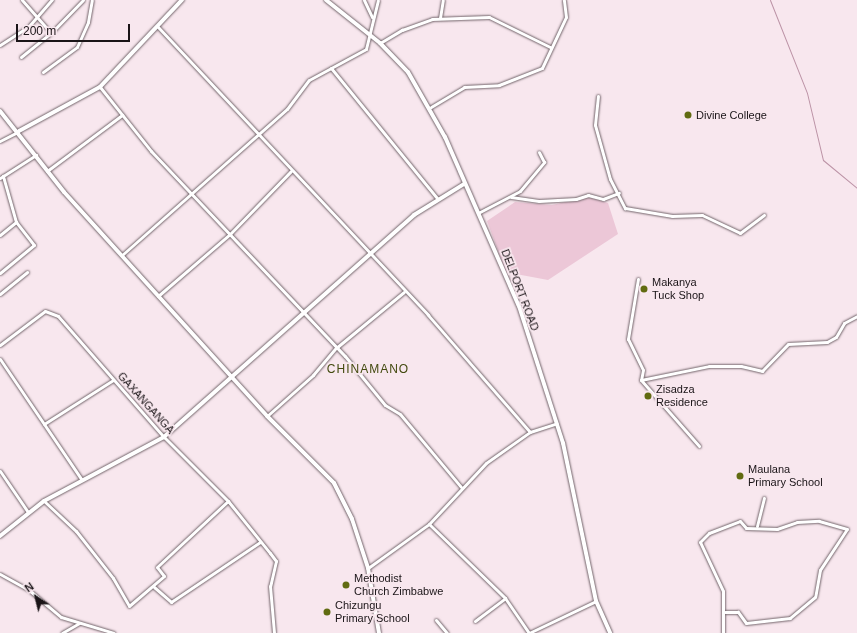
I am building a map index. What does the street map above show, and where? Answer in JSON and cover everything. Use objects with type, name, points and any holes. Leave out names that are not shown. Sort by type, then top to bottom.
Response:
[{"type":"street","points":[[22,0],[51,34]]},
{"type":"street","points":[[0,45],[37,19],[52,0]]},
{"type":"street","points":[[21,57],[51,34],[83,0]]},
{"type":"street","points":[[43,72],[77,47],[88,22],[92,0],[87,0]]},
{"type":"street","points":[[0,141],[20,132],[100,87],[182,0]]},
{"type":"street","name":"DELPORT ROAD","points":[[326,0],[380,43],[408,72],[431,107],[519,306],[557,423],[577,496],[596,601],[610,633]]},
{"type":"street","points":[[364,0],[372,17]]},
{"type":"street","points":[[122,255],[192,196],[287,109],[309,80],[366,49],[368,33],[378,0]]},
{"type":"street","points":[[440,18],[443,0]]},
{"type":"street","points":[[431,107],[464,87],[499,85],[536,72],[566,17],[564,0]]},
{"type":"street","points":[[380,43],[402,30],[440,18],[496,18],[523,36],[550,47]]},
{"type":"street","points":[[158,27],[367,254],[404,292],[530,432]]},
{"type":"street","points":[[331,68],[437,198]]},
{"type":"street","points":[[100,87],[122,115],[192,196],[302,311],[385,405],[400,414],[434,452],[461,487]]},
{"type":"street","points":[[598,96],[595,125],[610,179],[619,193],[625,208],[672,216],[702,215],[740,233],[764,215]]},
{"type":"street","points":[[0,111],[20,132],[48,171],[158,296],[267,416],[318,466],[343,496],[368,568],[379,633]]},
{"type":"street","points":[[48,171],[122,115]]},
{"type":"street","points":[[478,213],[511,197],[544,162],[539,152]]},
{"type":"street","points":[[0,273],[34,245],[16,222],[2,177],[36,155]]},
{"type":"street","points":[[158,296],[228,235],[291,171]]},
{"type":"street","points":[[0,536],[28,512],[44,501],[164,438],[302,311],[367,254],[437,198],[464,184]]},
{"type":"street","points":[[511,197],[539,201],[576,199],[588,195],[603,200],[619,193]]},
{"type":"street","points":[[0,235],[16,222]]},
{"type":"street","points":[[0,294],[27,272]]},
{"type":"street","points":[[638,279],[628,339],[643,370],[641,380]]},
{"type":"street","points":[[267,416],[313,375],[336,348],[404,292]]},
{"type":"street","name":"GAXANGANGA","points":[[0,345],[45,311],[52,311],[164,438],[228,501],[276,561],[270,586],[274,633]]},
{"type":"street","points":[[641,380],[709,366],[741,366],[762,371],[788,344],[827,342],[836,337],[844,323],[857,316]]},
{"type":"street","points":[[0,359],[82,480]]},
{"type":"street","points":[[44,424],[113,380]]},
{"type":"street","points":[[641,380],[699,446]]},
{"type":"street","points":[[368,568],[429,524],[461,487],[486,463],[530,432],[557,423]]},
{"type":"street","points":[[0,471],[28,512]]},
{"type":"street","points":[[757,526],[764,498]]},
{"type":"street","points":[[44,501],[76,531],[113,578],[129,606],[154,588],[164,576],[157,567],[228,501]]},
{"type":"street","points":[[723,633],[725,612],[723,591],[700,542],[714,530],[740,521],[746,528],[757,526],[776,529],[797,522],[819,521],[847,529],[820,570],[815,596],[790,618],[746,623],[738,612],[725,612]]},
{"type":"street","points":[[429,524],[505,598],[529,633],[596,601]]},
{"type":"street","points":[[154,588],[171,602],[260,542]]},
{"type":"street","points":[[0,574],[29,590],[61,617],[114,633]]},
{"type":"street","points":[[475,621],[505,598]]},
{"type":"street","points":[[436,620],[447,633]]},
{"type":"street","points":[[62,633],[79,623]]},
{"type":"shaded area","points":[[588,197],[608,203],[618,234],[548,280],[506,272],[487,221],[515,202],[552,205]]},
{"type":"waterway","points":[[770,0],[807,93],[823,160],[857,188]]},
{"type":"place","name":"Divine College","points":[[688,115]]},
{"type":"place","name":"Makanya Tuck Shop","points":[[644,289]]},
{"type":"place","name":"Zisadza Residence","points":[[648,396]]},
{"type":"place","name":"Maulana Primary School","points":[[740,476]]},
{"type":"place","name":"Methodist Church Zimbabwe","points":[[346,585]]},
{"type":"place","name":"Chizungu Primary School","points":[[327,612]]},
{"type":"district","name":"CHINAMANO","points":[[368,370]]}]
